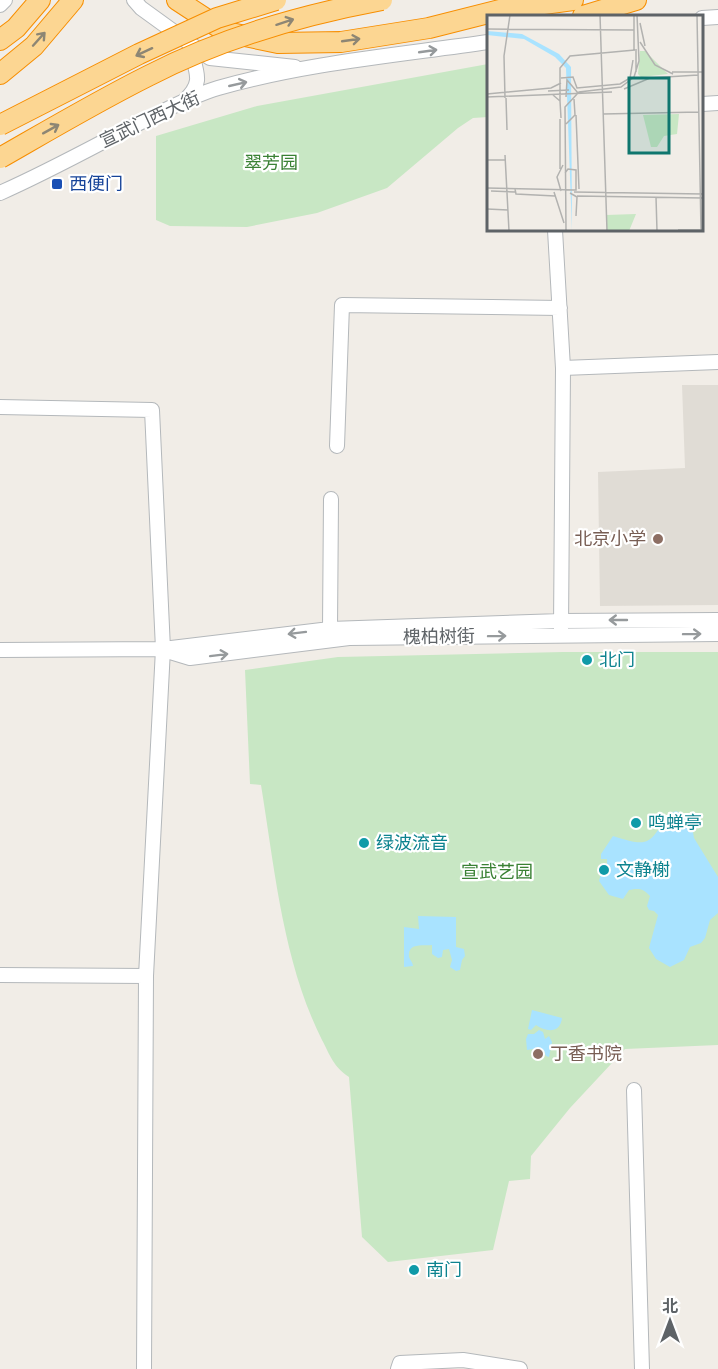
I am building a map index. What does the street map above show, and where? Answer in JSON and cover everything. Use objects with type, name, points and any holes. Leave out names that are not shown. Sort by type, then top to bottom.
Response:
[{"type":"highway","points":[[0,40],[16,28],[40,0]]},
{"type":"highway","points":[[0,74],[34,46],[73,0]]},
{"type":"highway","points":[[177,0],[226,32],[278,43],[341,42],[429,28],[500,10],[573,0]]},
{"type":"highway","points":[[0,125],[217,18],[276,0]]},
{"type":"highway","name":"宣武门西大街","points":[[0,158],[150,75],[230,40],[306,15],[382,0]]},
{"type":"highway","points":[[586,15],[636,0]]},
{"type":"street","points":[[0,5],[5,0]]},
{"type":"street","name":"宣武门西大街","points":[[135,0],[141,8],[210,58],[307,68]]},
{"type":"street","points":[[703,18],[718,17]]},
{"type":"street","points":[[182,102],[194,92],[198,81],[188,42]]},
{"type":"street","name":"宣武门西大街","points":[[0,193],[47,172],[182,102],[218,88],[307,68],[487,42]]},
{"type":"street","points":[[703,104],[718,103]]},
{"type":"street","points":[[555,231],[563,368],[561,628]]},
{"type":"street","points":[[338,446],[342,305],[560,308]]},
{"type":"street","points":[[563,368],[718,362]]},
{"type":"street","points":[[0,407],[152,410],[163,649],[146,976],[144,1369]]},
{"type":"street","points":[[330,629],[331,499]]},
{"type":"street","name":"槐柏树街","points":[[163,649],[190,658],[349,638],[718,620]]},
{"type":"street","name":"槐柏树街","points":[[0,650],[163,649],[330,629],[561,628],[718,634]]},
{"type":"street","points":[[0,975],[146,976]]},
{"type":"street","points":[[634,1090],[642,1369]]},
{"type":"street","points":[[398,1369],[400,1363],[464,1360],[520,1369]]},
{"type":"shaded area","name":"北京小学","points":[[682,385],[718,385],[718,605],[600,606],[598,472],[685,468]]},
{"type":"green space","name":"翠芳园","points":[[487,64],[487,117],[473,118],[458,128],[387,188],[317,213],[247,227],[170,226],[156,220],[156,136],[257,106]]},
{"type":"green space","name":"宣武艺园","points":[[563,652],[718,652],[718,1045],[625,1049],[570,1108],[531,1156],[530,1179],[509,1181],[493,1250],[388,1262],[362,1237],[349,1077],[336,1065],[322,1040],[309,1010],[289,948],[276,883],[261,785],[250,784],[245,670],[338,657]]},
{"type":"water","points":[[676,811],[682,814],[692,826],[694,838],[718,877],[718,913],[710,920],[705,938],[701,943],[690,947],[684,960],[670,967],[656,959],[649,948],[658,915],[649,910],[647,906],[650,896],[638,889],[629,890],[623,899],[609,895],[599,881],[601,874],[607,873],[607,859],[601,859],[601,854],[613,836],[644,842],[654,836],[671,813]]},
{"type":"water","points":[[418,916],[456,917],[456,947],[464,949],[465,956],[460,970],[456,971],[450,967],[452,960],[449,949],[443,950],[442,957],[438,958],[432,954],[432,945],[413,947],[409,952],[409,957],[413,966],[404,967],[404,927],[419,929]]},
{"type":"water","points":[[532,1010],[562,1018],[561,1023],[552,1030],[536,1025],[531,1030],[528,1029]]},
{"type":"water","points":[[539,1030],[543,1032],[545,1039],[549,1036],[552,1042],[549,1057],[544,1052],[527,1050],[528,1034],[534,1034]]},
{"type":"place","name":"西便门","points":[[57,184]]},
{"type":"place","name":"北京小学","points":[[658,539]]},
{"type":"place","name":"北门","points":[[587,660]]},
{"type":"place","name":"鸣蝉亭","points":[[636,823]]},
{"type":"place","name":"绿波流音","points":[[364,843]]},
{"type":"place","name":"文静榭","points":[[604,870]]},
{"type":"place","name":"丁香书院","points":[[538,1054]]},
{"type":"place","name":"南门","points":[[414,1270]]}]
